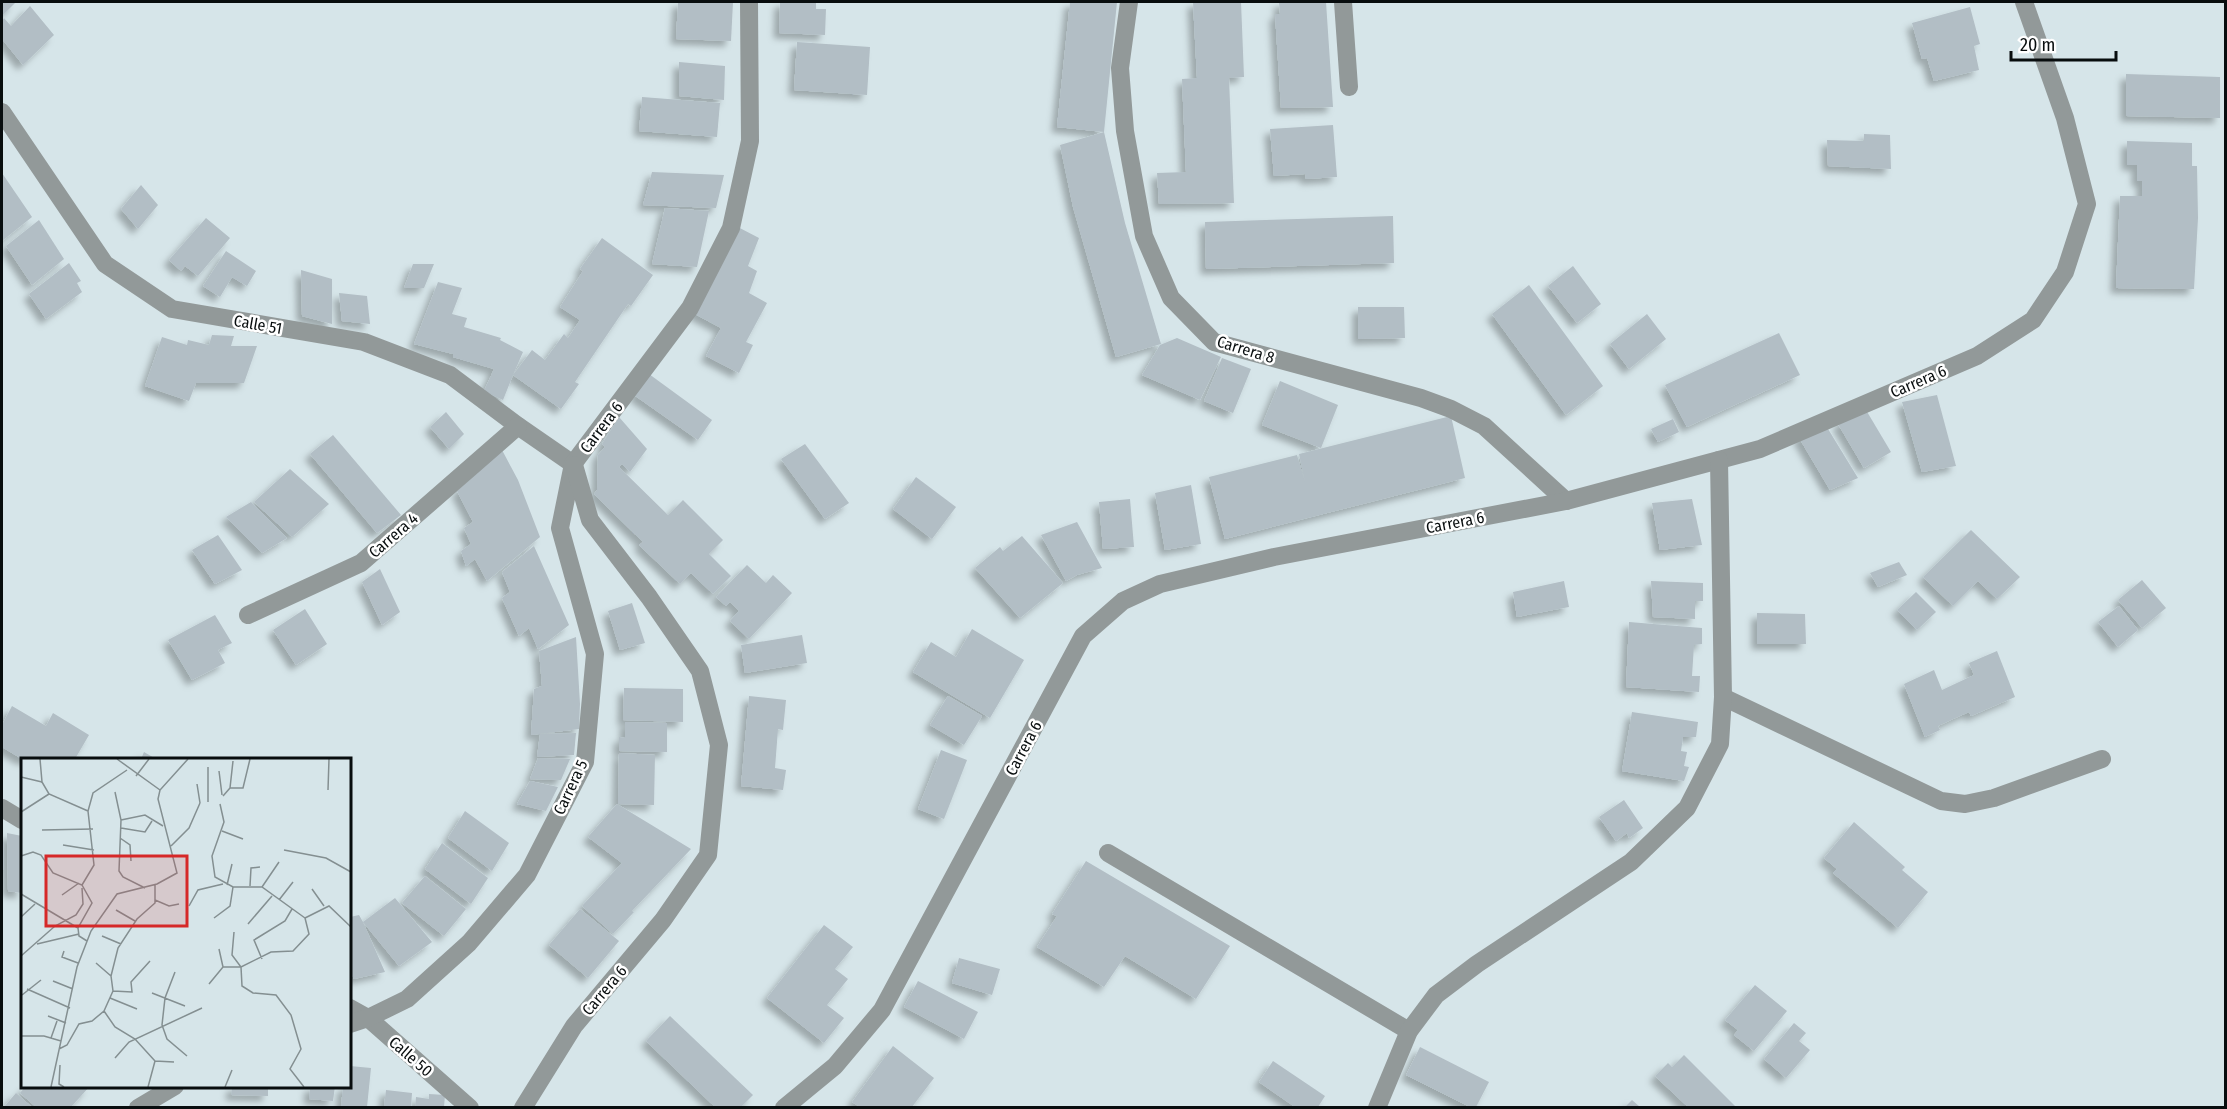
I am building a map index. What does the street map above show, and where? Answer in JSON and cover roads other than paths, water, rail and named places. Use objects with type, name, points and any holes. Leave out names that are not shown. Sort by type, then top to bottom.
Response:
[{"type":"street","name":"Carrera 6","points":[[524,1107],[574,1026],[663,920],[708,855],[719,745],[700,671],[649,597],[590,520],[573,464],[690,308],[731,228],[750,141],[749,2]]},
{"type":"street","name":"Carrera 8","points":[[1129,2],[1120,68],[1125,131],[1144,236],[1171,298],[1214,342],[1421,398],[1451,409],[1484,426],[1566,501]]},
{"type":"street","points":[[1343,2],[1349,87]]},
{"type":"street","name":"Carrera 6","points":[[784,1107],[835,1066],[882,1010],[1083,636],[1123,601],[1160,584],[1274,556],[1566,501],[1760,449],[1977,356],[2033,320],[2066,273],[2087,204],[2066,118],[2024,2]]},
{"type":"street","name":"Calle 51","points":[[2,112],[105,264],[172,309],[364,342],[450,375],[573,464]]},
{"type":"street","name":"Carrera 4","points":[[248,615],[361,563],[518,426]]},
{"type":"street","points":[[1377,1107],[1409,1030],[1436,995],[1477,964],[1631,862],[1687,808],[1720,744],[1723,697],[1719,460]]},
{"type":"street","name":"Carrera 5","points":[[351,1024],[407,999],[469,943],[527,875],[585,762],[595,654],[560,528],[573,464]]},
{"type":"street","points":[[1723,697],[1941,801],[1965,804],[1994,798],[2103,759]]},
{"type":"street","points":[[2,808],[21,819]]},
{"type":"street","points":[[1108,853],[1409,1030]]},
{"type":"street","name":"Calle 50","points":[[351,1009],[368,1018],[470,1107]]},
{"type":"street","points":[[138,1107],[171,1088]]}]
